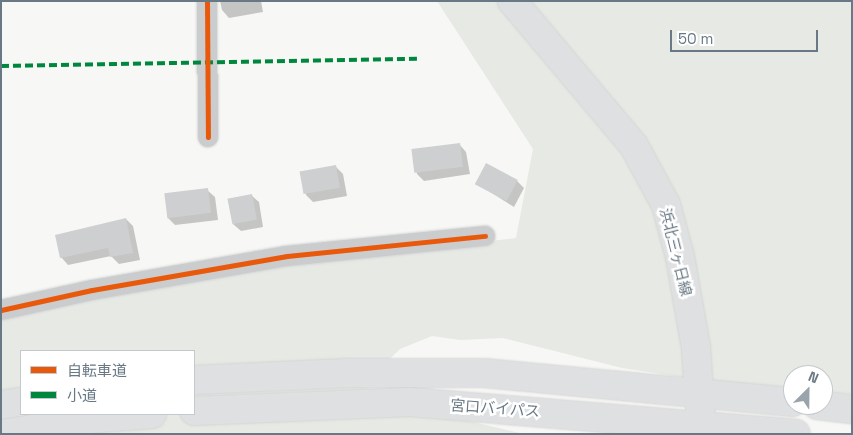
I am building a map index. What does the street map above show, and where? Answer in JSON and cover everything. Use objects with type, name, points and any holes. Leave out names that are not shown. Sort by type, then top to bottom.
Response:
[{"type":"main road","name":"浜北三ヶ日線","points":[[512,1],[634,146],[666,205],[680,257],[696,348],[697,393],[702,429]]},
{"type":"main road","points":[[195,380],[348,373],[484,373],[783,401]]},
{"type":"main road","points":[[1,405],[20,402]]},
{"type":"main road","name":"宮口バイパス","points":[[195,411],[410,402],[702,429],[796,434]]},
{"type":"main road","points":[[833,407],[852,409]]},
{"type":"main road","points":[[1,434],[99,418],[139,415]]},
{"type":"street","points":[[207,1],[208,137]]},
{"type":"street","points":[[1,310],[92,290],[287,256],[485,236]]},
{"type":"shaded area","points":[[437,1],[852,1],[852,394],[833,393],[833,365],[783,365],[783,389],[747,387],[622,368],[503,338],[460,340],[432,336],[400,349],[373,375],[298,365],[461,419],[524,434],[1,434],[1,314],[92,290],[516,238],[533,149]]},
{"type":"building","points":[[460,143],[463,167],[414,173],[411,149]]},
{"type":"building","points":[[486,163],[518,180],[507,201],[475,184]]},
{"type":"building","points":[[336,165],[340,188],[304,194],[300,171]]},
{"type":"building","points":[[208,188],[211,213],[167,218],[164,193]]},
{"type":"building","points":[[252,194],[257,220],[232,224],[227,199]]},
{"type":"building","points":[[126,218],[133,253],[110,257],[108,248],[60,258],[55,235]]},
{"type":"marked path","points":[[1,66],[417,59]]},
{"type":"cycle path","points":[[207,1],[208,137]]},
{"type":"cycle path","points":[[1,310],[92,290],[287,256],[485,236]]}]
